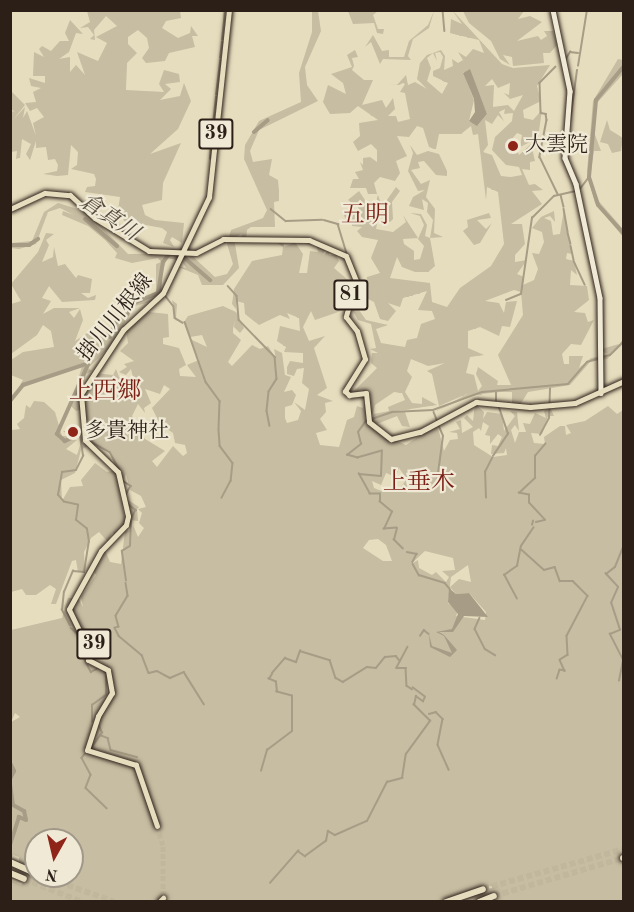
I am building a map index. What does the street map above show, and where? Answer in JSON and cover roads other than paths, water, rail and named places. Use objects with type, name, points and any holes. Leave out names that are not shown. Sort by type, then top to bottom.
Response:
[{"type":"highway","points":[[10,862],[24,868]]},
{"type":"highway","points":[[10,873],[24,879]]},
{"type":"highway","points":[[446,902],[483,889]]},
{"type":"highway","points":[[479,902],[494,897]]},
{"type":"main road","name":"掛川川根線","points":[[157,826],[136,765],[87,750],[98,716],[112,693],[108,670],[88,660],[94,644],[80,632],[69,611],[101,551],[126,525],[128,516],[118,472],[84,437],[83,386],[123,330],[163,292],[210,192],[229,10]]},
{"type":"main road","points":[[553,10],[570,91],[565,158],[576,184],[600,298],[598,359],[601,393]]},
{"type":"main road","name":"81","points":[[10,209],[45,193],[70,195],[95,218],[142,248],[196,253],[230,239],[313,241],[347,256],[356,283],[346,317],[356,328],[364,359],[345,388],[348,395],[367,394],[369,420],[391,439],[438,423],[476,402],[549,406],[581,401],[624,381]]},
{"type":"waterway","points":[[224,21],[225,10]]},
{"type":"waterway","points":[[443,10],[445,31]]},
{"type":"waterway","points":[[578,66],[587,10]]},
{"type":"waterway","points":[[222,40],[224,22]]},
{"type":"waterway","points":[[220,58],[222,42]]},
{"type":"waterway","points":[[564,62],[570,52],[578,53]]},
{"type":"waterway","points":[[216,95],[220,60]]},
{"type":"waterway","points":[[624,66],[596,100],[589,177],[598,205],[624,234]]},
{"type":"waterway","points":[[556,67],[540,83],[541,113],[546,114],[547,120],[540,157],[558,194]]},
{"type":"waterway","points":[[570,122],[577,70]]},
{"type":"waterway","points":[[211,143],[216,97]]},
{"type":"waterway","name":"倉真川","points":[[254,132],[268,120]]},
{"type":"waterway","points":[[210,159],[211,144]]},
{"type":"waterway","points":[[580,189],[589,177]]},
{"type":"waterway","points":[[506,300],[521,294],[532,218],[554,196],[575,191]]},
{"type":"waterway","points":[[561,195],[564,207]]},
{"type":"waterway","points":[[271,209],[286,221],[322,220]]},
{"type":"waterway","points":[[564,209],[568,232]]},
{"type":"waterway","name":"倉真川","points":[[85,219],[117,246]]},
{"type":"waterway","points":[[324,220],[338,224],[347,253]]},
{"type":"waterway","points":[[568,233],[571,244]]},
{"type":"waterway","name":"倉真川","points":[[10,245],[29,245],[38,239]]},
{"type":"waterway","points":[[571,246],[574,260]]},
{"type":"waterway","points":[[125,317],[134,303],[158,293],[163,262],[170,253]]},
{"type":"waterway","name":"倉真川","points":[[180,254],[210,280]]},
{"type":"waterway","points":[[574,261],[585,285]]},
{"type":"waterway","points":[[228,286],[237,296],[239,320],[275,357],[277,379],[269,392],[267,411],[270,426]]},
{"type":"waterway","points":[[164,294],[174,307]]},
{"type":"waterway","points":[[174,308],[175,318],[183,323]]},
{"type":"waterway","points":[[110,337],[116,322]]},
{"type":"waterway","points":[[185,322],[206,382],[220,401],[219,429]]},
{"type":"waterway","points":[[403,549],[394,540],[397,528],[384,529],[392,512],[380,502],[380,494],[370,494],[359,474],[381,476],[382,451],[358,458],[347,455],[361,444],[358,432],[366,421],[392,412],[433,410],[482,392],[568,384],[587,362],[610,355],[624,341]]},
{"type":"waterway","points":[[80,434],[65,441],[57,434],[90,360]]},
{"type":"waterway","points":[[10,401],[23,385],[86,364]]},
{"type":"waterway","points":[[540,435],[549,418],[550,389]]},
{"type":"waterway","points":[[496,393],[496,401]]},
{"type":"waterway","points":[[493,456],[508,434],[498,405]]},
{"type":"waterway","points":[[434,412],[437,420]]},
{"type":"waterway","points":[[437,481],[443,436],[438,425]]},
{"type":"waterway","points":[[219,430],[220,446],[233,463],[231,481],[222,498]]},
{"type":"waterway","points":[[70,626],[62,610],[64,592],[73,571],[84,572],[89,542],[87,529],[76,520],[78,505],[64,502],[58,495],[62,472],[76,470],[83,456],[80,434]]},
{"type":"waterway","points":[[88,440],[110,452],[120,470]]},
{"type":"waterway","points":[[536,522],[545,520],[529,503],[529,495],[519,493],[535,478],[535,456],[545,444]]},
{"type":"waterway","points":[[486,498],[485,472],[492,458]]},
{"type":"waterway","points":[[122,480],[131,486],[126,495]]},
{"type":"waterway","points":[[126,502],[136,510],[131,520]]},
{"type":"waterway","points":[[126,581],[122,551],[130,546],[131,521]]},
{"type":"waterway","points":[[532,525],[533,521]]},
{"type":"waterway","points":[[517,599],[504,575],[517,566],[521,546],[533,528]]},
{"type":"waterway","points":[[619,681],[623,660],[610,634],[620,630],[611,603],[618,587],[606,574],[615,567],[624,545]]},
{"type":"waterway","points":[[521,549],[544,570],[555,567],[560,581],[573,581],[588,596],[567,636],[568,655],[560,660],[565,671],[560,670],[557,679]]},
{"type":"waterway","points":[[407,552],[417,554],[413,562]]},
{"type":"waterway","points":[[413,564],[419,575],[445,583],[450,589]]},
{"type":"waterway","points":[[126,583],[128,596],[116,616],[119,627],[115,628],[119,636],[142,655],[149,673],[157,671],[170,678],[184,672],[204,704]]},
{"type":"waterway","points":[[480,618],[475,629],[485,649],[495,655]]},
{"type":"waterway","points":[[71,628],[78,634]]},
{"type":"waterway","points":[[420,636],[424,630],[429,634]]},
{"type":"waterway","points":[[91,643],[84,658],[91,672],[99,668]]},
{"type":"waterway","points":[[408,647],[397,668],[406,668],[407,686],[412,689]]},
{"type":"waterway","points":[[272,673],[285,658],[296,662],[300,651],[330,660],[336,678],[343,682],[367,667],[376,668],[385,657],[396,656],[400,661]]},
{"type":"waterway","points":[[261,771],[267,750],[292,731],[292,696],[277,692],[276,682],[269,679],[272,674]]},
{"type":"waterway","points":[[92,722],[92,705],[106,695],[106,676]]},
{"type":"waterway","points":[[270,883],[298,851],[305,856],[326,841],[328,831],[335,835],[367,821],[387,782],[402,778],[406,754],[430,721],[414,705],[416,696],[423,701],[425,697],[413,688]]},
{"type":"waterway","points":[[429,714],[436,712],[443,719],[438,745],[449,770]]},
{"type":"waterway","points":[[91,748],[102,733],[99,726]]},
{"type":"waterway","points":[[100,735],[108,738],[111,750],[137,757]]},
{"type":"waterway","points":[[87,752],[82,758],[91,775],[86,788],[107,808]]},
{"type":"waterway","points":[[10,763],[14,771],[10,779]]},
{"type":"waterway","points":[[10,784],[13,805],[24,811],[26,820],[19,817],[10,845]]},
{"type":"tunnel","points":[[157,826],[163,846],[163,898]]},
{"type":"tunnel","points":[[483,889],[624,849]]},
{"type":"tunnel","points":[[494,896],[623,858]]},
{"type":"tunnel","points":[[47,888],[82,902]]},
{"type":"tunnel","points":[[76,888],[115,902]]},
{"type":"place","name":"大雲院","points":[[513,146]]},
{"type":"place","name":"多貴神社","points":[[73,432]]},
{"type":"district","name":"五明","points":[[365,217]]},
{"type":"district","name":"上西郷","points":[[105,393]]},
{"type":"district","name":"上垂木","points":[[419,484]]}]
